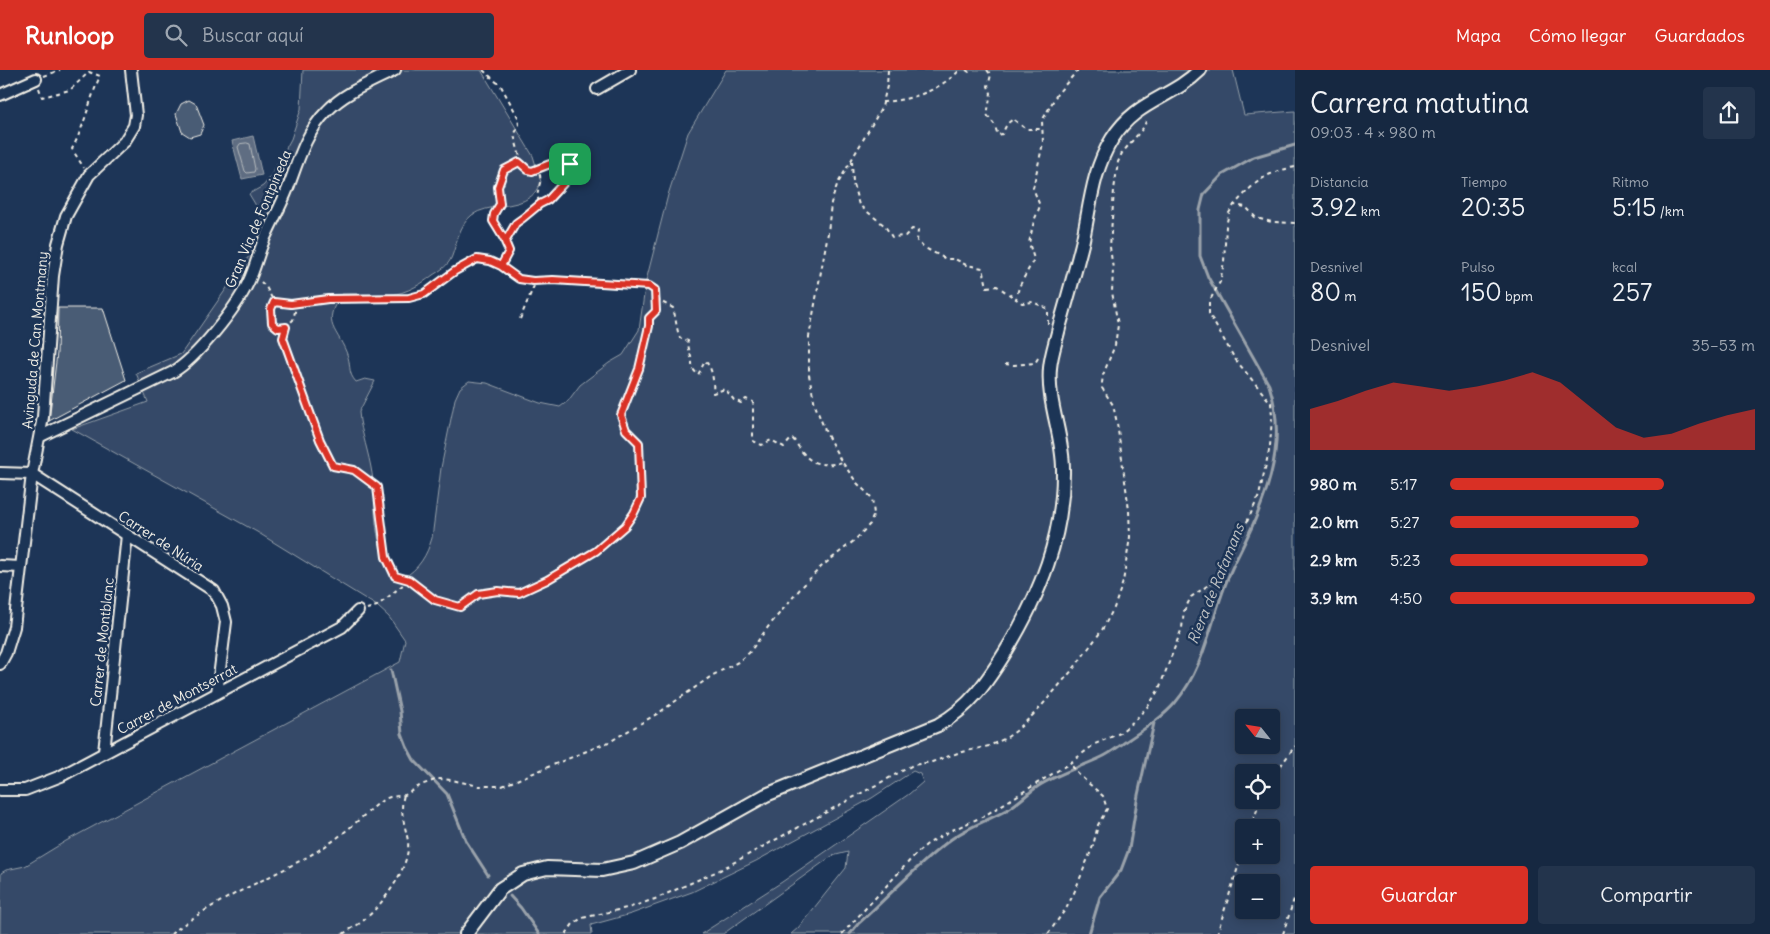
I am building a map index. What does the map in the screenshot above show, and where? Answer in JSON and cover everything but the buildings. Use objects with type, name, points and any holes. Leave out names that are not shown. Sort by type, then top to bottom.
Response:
[{"type":"main road","points":[[466,934],[500,889],[523,874],[547,868],[602,870],[624,866],[644,859],[680,843],[766,795],[938,725],[970,702],[997,666],[1018,629],[1041,583],[1055,539],[1061,502],[1063,456],[1050,397],[1050,367],[1082,243],[1096,173],[1113,137],[1130,116],[1182,84],[1200,70]]},
{"type":"street","name":"Avinguda de Can Montmany","points":[[0,664],[6,653],[14,628],[32,474],[41,436],[53,276],[58,244],[66,216],[89,175],[124,142],[134,126],[136,115],[131,70]]},
{"type":"street","name":"Gran Via de Fontpineda","points":[[41,436],[184,366],[215,331],[237,301],[252,273],[262,245],[286,194],[304,146],[315,125],[338,101],[395,70]]},
{"type":"street","points":[[597,89],[630,70]]},
{"type":"street","points":[[0,95],[37,78]]},
{"type":"street","points":[[0,473],[32,474]]},
{"type":"street","name":"Carrer de Núria","points":[[32,474],[214,591],[222,606],[226,622],[217,693]]},
{"type":"street","name":"Carrer de Montblanc","points":[[104,752],[127,535]]},
{"type":"street","points":[[0,566],[21,567]]},
{"type":"street","name":"Carrer de Montserrat","points":[[0,790],[25,790],[60,776],[342,627],[358,611]]},
{"type":"path","points":[[60,70],[37,78],[42,97],[70,90],[89,72],[100,76],[91,96],[82,131],[72,149],[89,175]]},
{"type":"path","points":[[483,70],[502,86],[518,116],[519,126],[514,135],[520,157],[519,162]]},
{"type":"path","points":[[171,934],[204,910],[324,847],[390,796],[404,795],[415,788],[438,779],[488,787],[502,786],[538,773],[611,741],[660,712],[713,675],[738,662],[750,653],[763,633],[800,589],[821,568],[855,540],[870,524],[874,514],[872,498],[842,462],[826,433],[815,405],[809,375],[808,358],[812,318],[828,233],[831,203],[837,185],[882,108],[887,86],[888,70]]},
{"type":"path","points":[[882,102],[900,101],[917,97],[949,80],[960,70]]},
{"type":"path","points":[[966,70],[969,72],[974,70]]},
{"type":"path","points":[[987,70],[990,75],[988,86],[991,93],[987,115],[994,124],[998,135],[1002,134],[1007,124],[1013,119],[1026,129],[1042,129]]},
{"type":"path","points":[[1016,299],[1018,287],[1034,259],[1029,243],[1040,206],[1033,188],[1043,143],[1042,121],[1050,104],[1078,70]]},
{"type":"path","points":[[566,934],[573,924],[582,918],[624,909],[655,899],[713,874],[913,765],[932,762],[958,753],[989,746],[1006,738],[1038,710],[1074,668],[1102,630],[1114,608],[1123,582],[1130,537],[1129,510],[1117,423],[1113,405],[1102,388],[1115,345],[1118,324],[1112,292],[1113,269],[1110,247],[1114,190],[1118,162],[1122,153],[1144,127],[1147,118]]},
{"type":"path","points":[[851,159],[853,184],[859,205],[885,226],[892,238],[905,236],[912,229],[918,230],[917,241],[923,247],[946,259],[955,259],[966,265],[982,268],[987,287],[997,286],[1022,303],[1034,302],[1048,309],[1048,326]]},
{"type":"path","points":[[505,242],[516,223],[554,195],[572,174],[567,160],[532,171]]},
{"type":"path","points":[[519,162],[528,170],[540,175],[541,180],[537,189],[540,204]]},
{"type":"path","points":[[501,266],[509,251],[493,221],[494,214],[500,204],[498,187],[504,170],[519,162]]},
{"type":"path","points":[[842,934],[926,845],[950,830],[991,812],[1070,763],[1095,744],[1120,733],[1149,705],[1159,689],[1182,628],[1184,611],[1191,598],[1217,579],[1239,539],[1259,496],[1270,446],[1271,403],[1235,359],[1209,314],[1209,302],[1220,282],[1224,262],[1226,226],[1229,213],[1255,183],[1276,170],[1295,167]]},
{"type":"path","points":[[1234,205],[1246,207],[1256,218],[1272,222],[1295,223]]},
{"type":"path","points":[[274,302],[297,303],[328,299],[409,298],[424,294],[455,271],[477,259],[490,261],[501,266],[519,279],[649,286],[655,290],[656,311],[649,318],[649,326],[639,369],[621,415],[626,430],[639,443],[641,498],[634,513],[625,526],[596,551],[547,580],[519,593],[498,591],[478,594],[460,607],[435,600],[409,580],[395,576],[386,557],[377,487],[354,470],[333,466],[320,440],[283,338],[286,327],[293,320],[297,303]]},
{"type":"path","points":[[252,273],[266,287],[274,302]]},
{"type":"path","points":[[520,319],[536,281]]},
{"type":"path","points":[[656,298],[673,308],[680,338],[688,341],[688,350],[693,360],[692,368],[698,375],[704,361],[710,365],[714,384],[713,393],[725,389],[734,400],[742,403],[746,399],[753,402],[752,441],[762,445],[771,440],[784,447],[792,438],[804,455],[814,463],[842,462]]},
{"type":"path","points":[[274,302],[271,309],[272,323],[278,328],[286,327]]},
{"type":"path","points":[[1005,364],[1035,363],[1042,351]]},
{"type":"path","points":[[358,611],[377,606],[409,580]]},
{"type":"path","points":[[1280,767],[1295,746]]},
{"type":"path","points":[[1048,934],[1067,907],[1074,893],[1093,846],[1098,825],[1107,810],[1103,796],[1078,774],[1070,763]]},
{"type":"path","points":[[343,934],[372,913],[396,881],[404,866],[408,847],[402,815],[404,795]]},
{"type":"path","points":[[1217,934],[1239,864]]},
{"type":"path","points":[[1282,934],[1295,896]]},
{"type":"shaded area","points":[[303,70],[481,70],[533,156],[541,182],[530,197],[518,203],[486,209],[472,215],[461,229],[449,262],[421,283],[402,293],[388,296],[342,294],[335,304],[331,320],[348,357],[353,379],[356,382],[365,379],[375,381],[359,412],[360,421],[372,474],[380,546],[385,557],[403,578],[422,561],[432,538],[441,468],[455,399],[460,388],[469,381],[487,383],[540,403],[560,407],[568,401],[580,385],[623,355],[639,330],[646,281],[668,195],[688,133],[726,70],[1233,70],[1244,115],[1295,111],[1295,934],[791,934],[798,928],[846,868],[848,852],[832,856],[723,934],[701,934],[782,882],[909,794],[923,782],[920,774],[913,771],[872,798],[756,861],[692,892],[631,914],[591,925],[592,934],[0,934],[1,873],[25,866],[66,841],[400,662],[405,640],[389,617],[377,606],[257,532],[72,429],[148,402],[136,373],[181,354],[249,256],[257,238],[261,218],[249,194],[263,186],[269,179],[291,139],[301,109]]},
{"type":"water","points":[[253,136],[262,175],[242,179],[232,141]]},
{"type":"waterway","name":"Riera de Rafamans","points":[[850,934],[858,924],[915,870],[950,840],[971,827],[1007,810],[1045,782],[1112,751],[1164,714],[1175,703],[1186,687],[1203,653],[1227,579],[1264,498],[1275,454],[1276,431],[1275,408],[1269,385],[1208,277],[1200,256],[1200,210],[1204,194],[1222,175],[1254,157],[1295,145]]},
{"type":"waterway","points":[[391,670],[400,711],[402,734],[407,747],[414,760],[447,794],[466,841],[488,875]]},
{"type":"waterway","points":[[1089,934],[1100,897],[1121,870],[1129,849],[1138,795],[1154,723]]},
{"type":"waterway","points":[[510,896],[539,934]]},
{"type":"route","points":[[570,164],[567,160],[532,171],[519,162],[504,170],[498,187],[500,204],[494,214],[493,221],[509,251],[501,266],[519,279],[649,286],[655,290],[656,311],[649,318],[649,326],[639,369],[621,415],[626,430],[639,443],[641,498],[625,526],[596,551],[547,580],[519,593],[498,591],[478,594],[460,607],[435,600],[409,580],[395,576],[386,557],[377,487],[354,470],[333,466],[320,440],[283,338],[286,327],[278,328],[272,323],[271,309],[274,302],[291,304],[328,299],[409,298],[424,294],[455,271],[477,259],[490,261],[501,266],[509,251],[505,242],[511,228],[554,195],[572,174],[570,164]]}]
